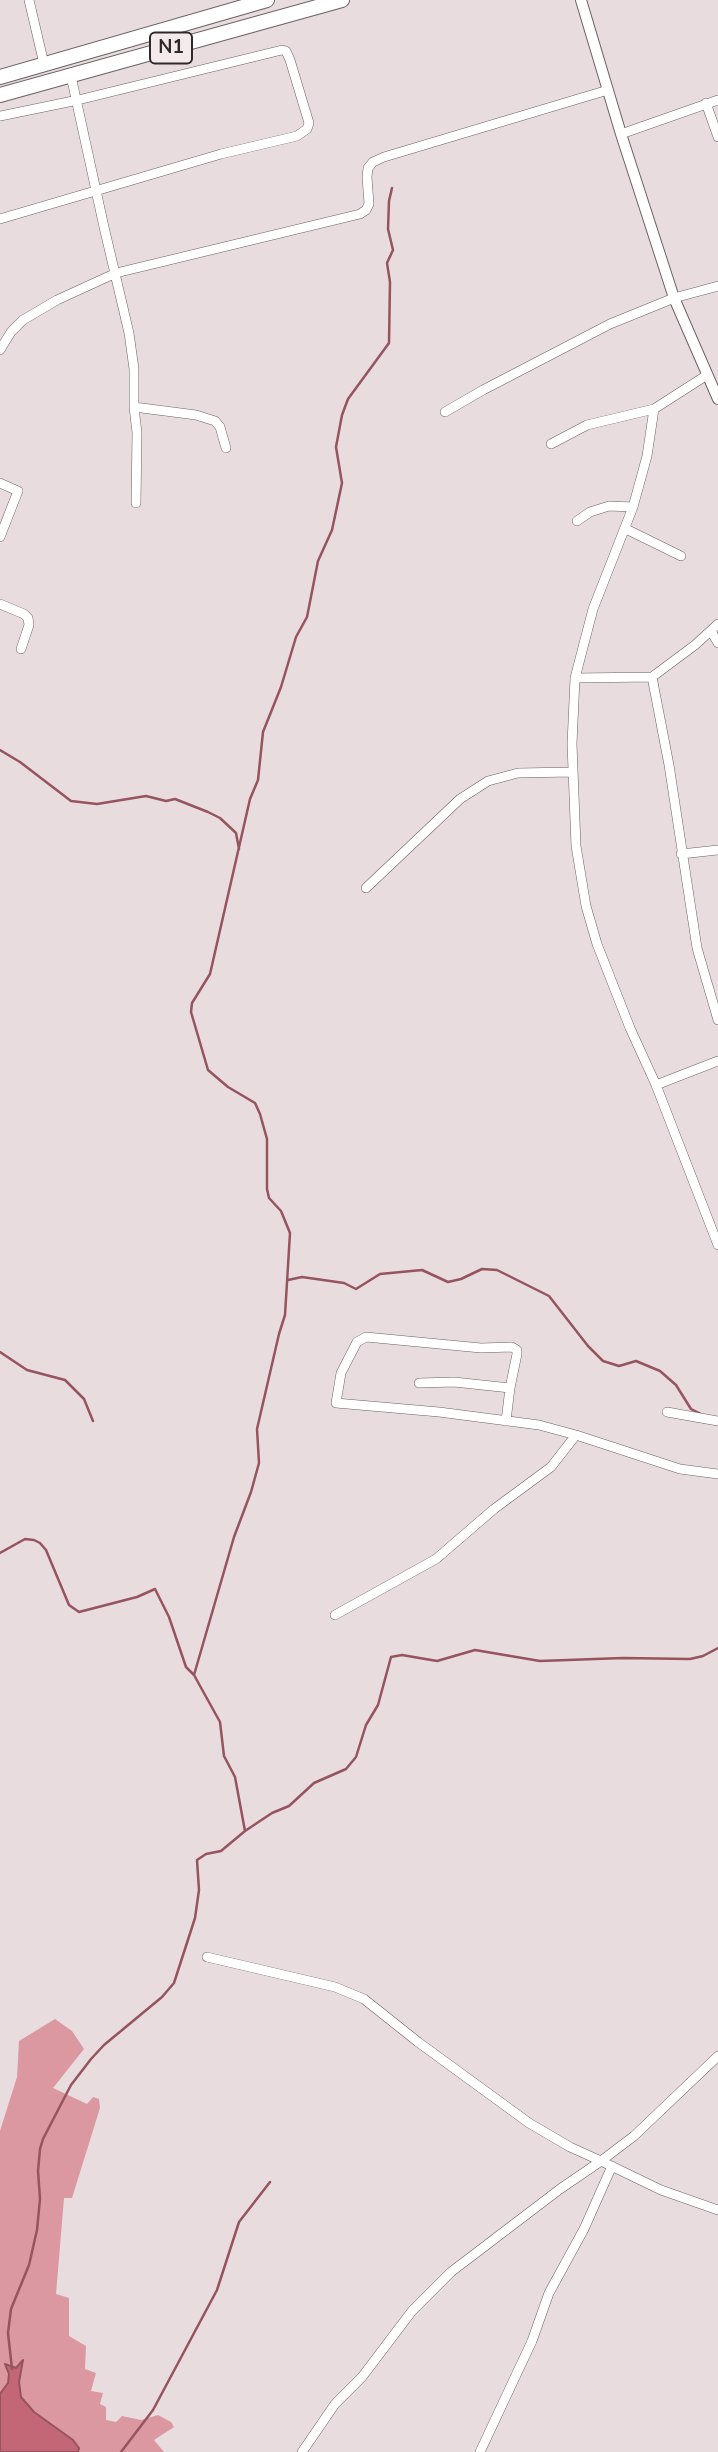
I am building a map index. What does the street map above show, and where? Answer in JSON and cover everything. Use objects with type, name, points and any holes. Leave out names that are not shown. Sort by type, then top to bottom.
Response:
[{"type":"main road","name":"N1","points":[[0,76],[267,0]]},
{"type":"main road","name":"N1","points":[[0,95],[342,0]]},
{"type":"street","points":[[29,0],[44,64]]},
{"type":"street","points":[[581,0],[674,298],[718,399]]},
{"type":"street","points":[[587,0],[590,23]]},
{"type":"street","points":[[0,116],[78,100],[282,50],[288,56],[308,117],[307,129],[297,136],[221,154],[0,219]]},
{"type":"street","points":[[71,76],[131,343],[137,433],[136,503]]},
{"type":"street","points":[[0,350],[11,332],[30,316],[57,300],[116,274],[360,214],[369,204],[367,177],[368,168],[373,162],[425,143],[608,90]]},
{"type":"street","points":[[621,134],[718,100]]},
{"type":"street","points":[[706,103],[718,137]]},
{"type":"street","points":[[445,412],[583,337],[674,298],[718,286]]},
{"type":"street","points":[[551,444],[587,425],[654,408],[707,375]]},
{"type":"street","points":[[134,407],[196,415],[215,421],[226,448]]},
{"type":"street","points":[[654,408],[648,456],[626,529],[593,609],[575,678],[572,772],[576,846],[586,906],[597,944],[656,1085],[718,1245]]},
{"type":"street","points":[[0,484],[18,491],[0,537]]},
{"type":"street","points":[[577,521],[590,512],[609,506],[633,507]]},
{"type":"street","points":[[626,529],[681,556]]},
{"type":"street","points":[[0,604],[28,618],[29,625],[21,649]]},
{"type":"street","points":[[575,678],[652,677],[715,627],[718,643]]},
{"type":"street","points":[[652,677],[669,765],[697,948],[718,1020]]},
{"type":"street","points":[[366,888],[460,799],[488,781],[518,773],[572,772]]},
{"type":"street","points":[[681,855],[718,850]]},
{"type":"street","points":[[656,1085],[718,1061]]},
{"type":"street","points":[[506,1421],[517,1354],[517,1350],[512,1347],[481,1348],[373,1337],[357,1342],[341,1373],[336,1403],[539,1426],[576,1435],[680,1469],[718,1474]]},
{"type":"street","points":[[419,1383],[454,1382],[510,1388]]},
{"type":"street","points":[[667,1412],[718,1421]]},
{"type":"street","points":[[335,1615],[436,1559],[494,1508],[551,1467],[576,1435]]},
{"type":"street","points":[[207,1957],[335,1987],[365,1999],[418,2042],[529,2123],[570,2147],[661,2190],[718,2210]]},
{"type":"street","points":[[302,2452],[335,2404],[382,2353],[412,2312],[451,2272],[634,2136],[718,2056]]},
{"type":"street","points":[[480,2452],[532,2341],[549,2294],[584,2229],[612,2166]]},
{"type":"shaded area","points":[[55,2019],[72,2031],[84,2049],[53,2088],[87,2104],[93,2097],[99,2099],[100,2108],[72,2198],[64,2198],[56,2294],[69,2298],[69,2336],[86,2346],[85,2369],[96,2373],[91,2391],[103,2393],[100,2404],[106,2407],[106,2420],[116,2422],[122,2416],[141,2420],[158,2415],[171,2422],[174,2427],[154,2440],[164,2452],[78,2452],[79,2448],[73,2440],[34,2412],[21,2397],[21,2362],[16,2368],[5,2365],[9,2374],[8,2383],[0,2394],[0,2131],[17,2077],[19,2041]]},
{"type":"shaded area","points":[[23,2360],[19,2382],[21,2397],[34,2412],[73,2440],[79,2448],[78,2452],[0,2452],[0,2394],[8,2383],[9,2374],[5,2364],[16,2368]]},
{"type":"waterway","points":[[194,1675],[234,1537],[259,1463],[257,1429],[285,1315],[290,1233],[281,1211],[269,1198],[267,1139],[260,1114],[255,1103],[228,1087],[208,1070],[191,1012],[192,1003],[210,974],[250,799],[258,780],[263,732],[281,687],[296,637],[307,617],[318,561],[332,530],[342,483],[336,447],[342,415],[348,399],[389,343],[390,282],[387,263],[393,250],[388,229],[392,188]]},
{"type":"waterway","points":[[0,750],[71,801],[97,804],[146,796],[166,801],[175,799],[208,812],[220,818],[236,833],[239,849]]},
{"type":"waterway","points":[[288,1280],[302,1277],[344,1283],[356,1289],[380,1274],[422,1270],[448,1282],[482,1269],[497,1270],[549,1296],[603,1361],[619,1366],[636,1361],[660,1371],[676,1385],[691,1409],[701,1414]]},
{"type":"waterway","points":[[0,1352],[27,1370],[65,1380],[84,1399],[93,1421]]},
{"type":"waterway","points":[[0,1553],[25,1539],[40,1543],[46,1550],[69,1605],[79,1612],[137,1597],[155,1589],[169,1617],[186,1667],[194,1675],[220,1722],[224,1756],[235,1777],[245,1831],[221,1851],[206,1854],[197,1860],[199,1890],[195,1918],[174,1983],[162,1997],[91,2059],[71,2085],[43,2139],[38,2171],[40,2199],[37,2230],[29,2265],[11,2309],[8,2333],[12,2369]]},
{"type":"waterway","points":[[245,1831],[272,1813],[289,1806],[314,1783],[346,1769],[356,1757],[366,1725],[378,1705],[391,1657],[402,1655],[437,1661],[475,1650],[540,1661],[690,1659],[718,1648]]},
{"type":"waterway","points":[[121,2452],[153,2410],[217,2290],[239,2222],[270,2182]]}]
